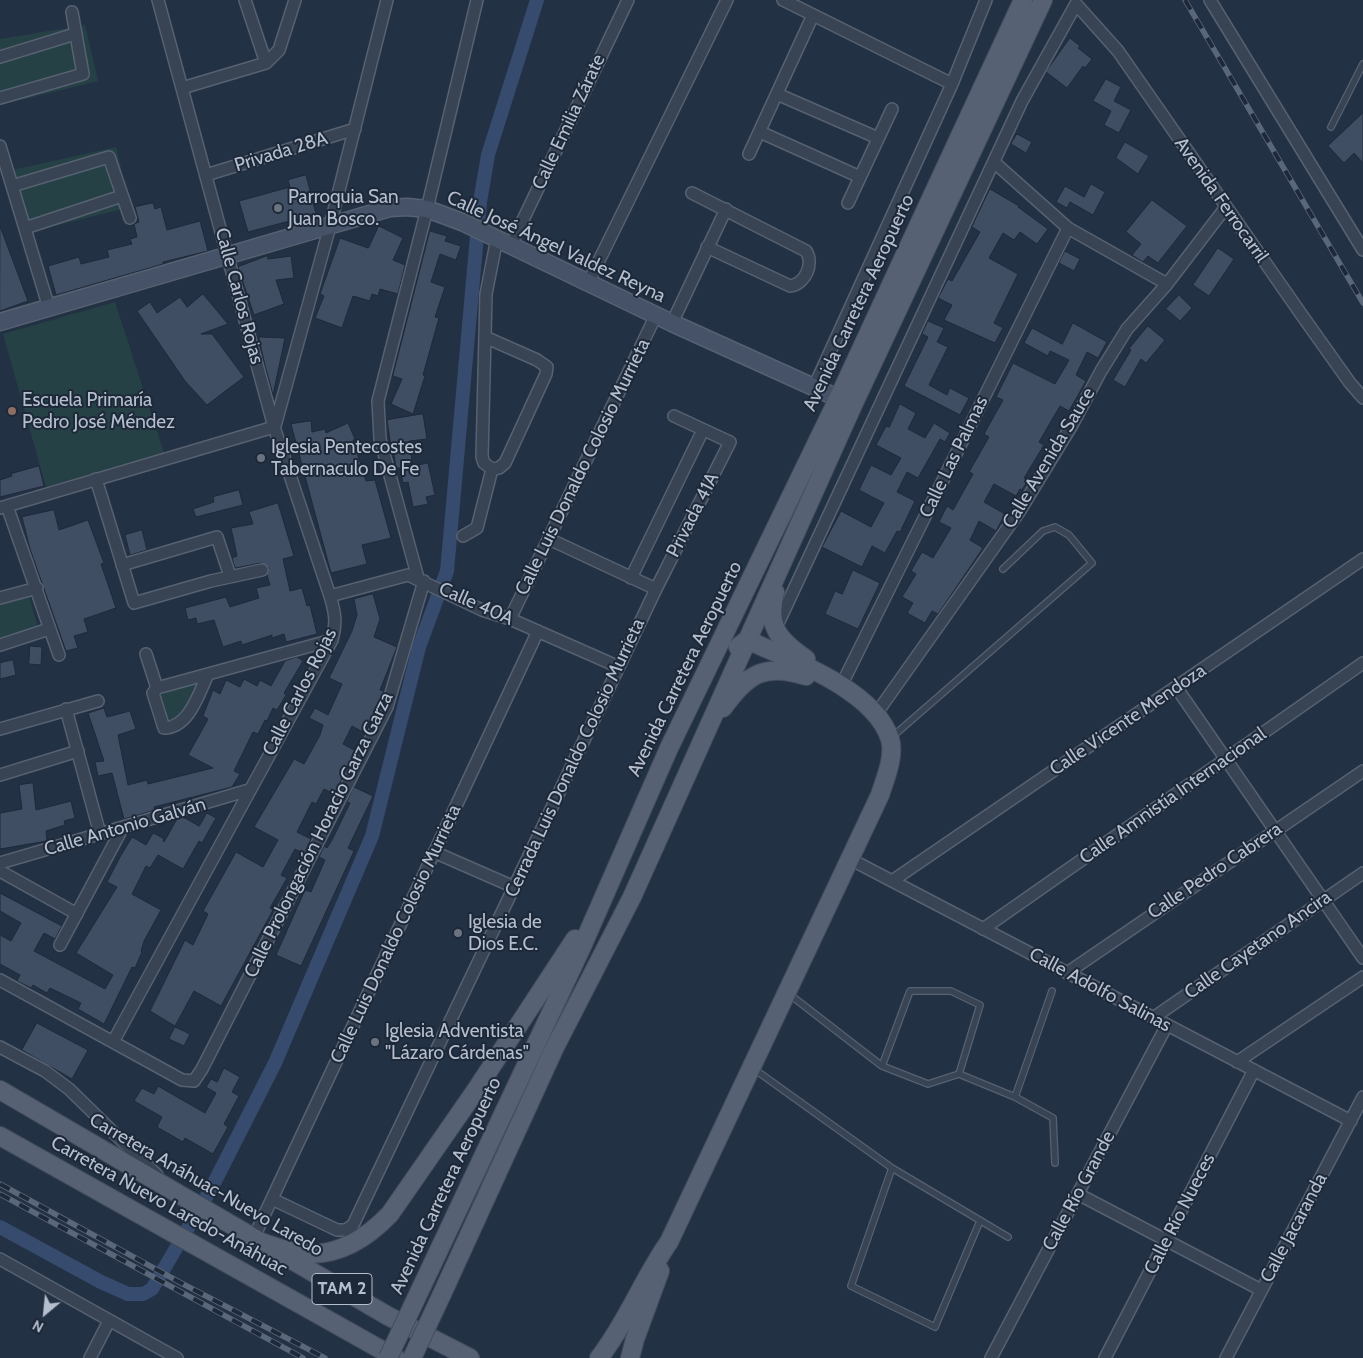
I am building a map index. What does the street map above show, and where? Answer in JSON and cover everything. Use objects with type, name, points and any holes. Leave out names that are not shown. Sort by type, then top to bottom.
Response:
[{"type":"main road","name":"Avenida Carretera Aeropuerto","points":[[412,1358],[554,1049],[632,896],[699,743],[794,538],[845,402],[1024,0]]},
{"type":"main road","name":"Avenida Carretera Aeropuerto","points":[[388,1358],[580,951],[609,881],[685,716],[845,402],[1043,0]]},
{"type":"main road","points":[[626,1357],[669,1242],[880,796],[891,752],[890,739],[876,714],[784,642],[775,630],[772,619],[772,605],[785,557]]},
{"type":"main road","points":[[685,716],[734,649],[747,640],[837,684]]},
{"type":"main road","points":[[699,743],[739,688],[756,674],[782,670],[837,684]]},
{"type":"main road","points":[[257,1239],[292,1252],[310,1254],[337,1250],[360,1240],[376,1229],[390,1214],[492,1066],[554,973],[609,881]]},
{"type":"main road","name":"Carretera Anáhuac-Nuevo Laredo","points":[[0,1090],[257,1239],[450,1349],[470,1358]]},
{"type":"main road","points":[[0,1125],[114,1188],[133,1209]]},
{"type":"main road","name":"Carretera Nuevo Laredo-Anáhuac","points":[[0,1136],[396,1358]]},
{"type":"main road","points":[[599,1358],[625,1317],[654,1262],[669,1242]]},
{"type":"main road","points":[[625,1317],[626,1357]]},
{"type":"main road","points":[[450,1349],[486,1358]]},
{"type":"street","name":"Calle Carlos Rojas","points":[[113,1042],[332,640],[336,616],[274,427],[158,0]]},
{"type":"street","points":[[245,0],[266,63]]},
{"type":"street","points":[[182,88],[266,63],[279,50],[295,0]]},
{"type":"street","points":[[59,655],[36,588],[4,507],[274,427],[330,226],[387,0]]},
{"type":"street","points":[[425,581],[380,439],[378,401],[427,209],[477,0]]},
{"type":"street","name":"Calle Emilia Zárate","points":[[492,469],[484,463],[482,457],[486,294],[501,240],[628,0]]},
{"type":"street","points":[[588,282],[726,0]]},
{"type":"street","points":[[782,0],[952,84]]},
{"type":"street","points":[[814,388],[952,84],[986,0]]},
{"type":"street","points":[[1210,0],[1363,250]]},
{"type":"street","name":"Avenida Ferrocarril","points":[[994,163],[1022,101],[1076,4],[1118,51],[1350,383],[1363,398]]},
{"type":"street","points":[[0,98],[83,74],[72,12]]},
{"type":"street","points":[[749,154],[814,15]]},
{"type":"street","points":[[0,57],[75,34]]},
{"type":"street","points":[[777,94],[878,138]]},
{"type":"street","points":[[848,203],[892,109]]},
{"type":"street","name":"Privada 28A","points":[[206,175],[355,129]]},
{"type":"street","points":[[760,132],[860,176]]},
{"type":"street","points":[[0,146],[49,308]]},
{"type":"street","points":[[12,186],[109,157],[130,218]]},
{"type":"street","points":[[775,630],[994,163],[1068,228],[1167,284]]},
{"type":"street","points":[[692,193],[806,250],[810,257],[810,264],[802,281],[798,285],[790,286],[707,247]]},
{"type":"street","points":[[25,228],[122,196]]},
{"type":"street","name":"Calle José Ángel Valdez Reyna","points":[[0,322],[390,208],[407,207],[427,209],[462,222],[672,323],[845,402]]},
{"type":"street","name":"Calle Avenida Sauce","points":[[876,714],[1019,512],[1072,425],[1122,336],[1167,284],[1226,207]]},
{"type":"street","points":[[672,323],[726,209]]},
{"type":"street","name":"Calle Las Palmas","points":[[837,684],[1068,228]]},
{"type":"street","name":"Calle Luis Donaldo Colosio Murrieta","points":[[510,619],[656,315]]},
{"type":"street","points":[[463,536],[477,528],[492,469],[499,468],[505,463],[546,374],[546,367],[537,360],[485,337]]},
{"type":"street","name":"Privada 41A","points":[[656,589],[730,442],[674,416]]},
{"type":"street","name":"Privada 41A","points":[[632,578],[704,430]]},
{"type":"street","points":[[96,479],[134,603],[230,576],[262,570]]},
{"type":"street","points":[[122,564],[218,538],[230,576]]},
{"type":"street","points":[[549,539],[656,589]]},
{"type":"street","name":"Calle Vicente Mendoza","points":[[892,881],[1363,559]]},
{"type":"street","name":"Calle 40A","points":[[330,596],[408,575],[425,581],[482,610],[510,619],[619,667]]},
{"type":"street","name":"Calle Prolongación Horacio Garza Garza","points":[[113,1042],[182,1080],[194,1081],[202,1069],[387,707],[425,581]]},
{"type":"street","points":[[0,598],[36,588]]},
{"type":"street","name":"Cerrada Luis Donaldo Colosio Murrieta","points":[[272,1199],[337,1230],[346,1230],[352,1225],[656,589]]},
{"type":"street","points":[[0,645],[49,629]]},
{"type":"street","name":"Calle Luis Donaldo Colosio Murrieta","points":[[257,1239],[272,1199],[538,631]]},
{"type":"street","points":[[208,674],[186,717],[179,725],[164,728],[153,693],[156,688],[332,640]]},
{"type":"street","points":[[146,654],[156,688]]},
{"type":"street","name":"Calle Amnistía Internacional","points":[[983,929],[1363,663]]},
{"type":"street","points":[[1176,687],[1363,958]]},
{"type":"street","points":[[0,729],[98,701]]},
{"type":"street","points":[[66,709],[100,834]]},
{"type":"street","points":[[0,775],[78,751]]},
{"type":"street","name":"Calle Pedro Cabrera","points":[[1067,973],[1363,770]]},
{"type":"street","name":"Calle Antonio Galván","points":[[0,863],[249,790]]},
{"type":"street","points":[[60,945],[123,827]]},
{"type":"street","points":[[434,852],[514,887]]},
{"type":"street","name":"Calle Adolfo Salinas","points":[[850,859],[1351,1121]]},
{"type":"street","points":[[0,871],[77,914]]},
{"type":"street","name":"Calle Cayetano Ancira","points":[[1153,1018],[1363,873]]},
{"type":"street","points":[[1237,1062],[1363,977]]},
{"type":"street","points":[[0,980],[113,1042]]},
{"type":"street","name":"Calle Río Grande","points":[[991,1358],[1167,1025]]},
{"type":"street","points":[[0,1047],[45,1071],[69,1089],[179,1194]]},
{"type":"street","name":"Calle Río Nueces","points":[[1106,1358],[1254,1070]]},
{"type":"street","name":"Calle Jacaranda","points":[[1226,1358],[1363,1097]]},
{"type":"street","points":[[1078,1194],[1262,1290]]},
{"type":"street","points":[[0,1258],[109,1322],[178,1358]]},
{"type":"street","points":[[90,1358],[109,1322]]},
{"type":"lane","points":[[1331,127],[1363,64]]},
{"type":"lane","points":[[890,739],[1092,563],[1069,535],[1055,527],[1043,530],[1003,569]]},
{"type":"lane","points":[[882,1066],[910,991],[951,991],[980,1005],[959,1074]]},
{"type":"lane","points":[[1015,1096],[1052,991]]},
{"type":"lane","points":[[787,993],[882,1066],[928,1084],[959,1074],[1015,1096],[1053,1118],[1055,1162]]},
{"type":"lane","points":[[752,1068],[892,1168],[1008,1237]]},
{"type":"lane","points":[[892,1168],[851,1286],[935,1327],[980,1221]]},
{"type":"green space","points":[[85,25],[98,81],[0,105],[0,39]]},
{"type":"green space","points":[[116,147],[130,207],[27,233],[12,170]]},
{"type":"green space","points":[[115,302],[164,453],[46,487],[3,334]]},
{"type":"green space","points":[[26,585],[38,628],[0,641],[0,592]]},
{"type":"green space","points":[[208,674],[192,707],[164,728],[157,688]]},
{"type":"building","points":[[1070,38],[1080,46],[1078,48],[1092,59],[1085,68],[1083,66],[1067,88],[1046,72]]},
{"type":"building","points":[[1106,79],[1121,87],[1114,101],[1131,110],[1119,133],[1104,125],[1111,111],[1093,101]]},
{"type":"building","points":[[1363,113],[1363,163],[1354,153],[1344,163],[1328,146]]},
{"type":"building","points":[[1017,134],[1032,142],[1026,153],[1011,144]]},
{"type":"building","points":[[1125,142],[1149,156],[1138,174],[1116,158]]},
{"type":"building","name":"Parroquia San Juan Bosco.","points":[[306,175],[316,214],[248,232],[239,201],[290,187],[288,180]]},
{"type":"building","points":[[1091,184],[1105,192],[1093,215],[1070,202],[1067,208],[1056,202],[1065,186],[1084,197]]},
{"type":"building","points":[[990,189],[1019,206],[1048,229],[1037,244],[1020,232],[1014,240],[1003,233],[989,258],[1018,274],[994,323],[1003,328],[995,343],[944,320],[952,305],[938,298],[948,279],[952,281],[980,232],[972,227]]},
{"type":"building","points":[[1152,200],[1187,226],[1158,263],[1148,256],[1143,262],[1132,255],[1141,244],[1126,232]]},
{"type":"building","points":[[153,203],[155,209],[161,207],[167,230],[200,221],[208,251],[163,262],[163,264],[56,295],[48,266],[79,257],[81,264],[109,257],[107,250],[132,244],[130,239],[137,237],[134,224],[139,222],[135,207]]},
{"type":"building","points":[[0,226],[28,301],[0,311]]},
{"type":"building","points":[[379,226],[403,238],[393,260],[405,265],[398,294],[380,289],[378,296],[372,294],[370,301],[353,296],[342,328],[315,318],[324,296],[320,294],[340,238],[368,248]]},
{"type":"building","points":[[430,231],[447,236],[445,241],[461,246],[456,260],[440,254],[431,282],[445,287],[435,317],[439,318],[423,375],[425,376],[413,414],[391,404],[402,379],[393,376]]},
{"type":"building","points":[[1218,248],[1234,259],[1209,296],[1193,285]]},
{"type":"building","points":[[1065,251],[1080,259],[1074,271],[1059,263]]},
{"type":"building","points":[[267,256],[268,259],[291,256],[294,278],[276,280],[284,304],[254,315],[238,267]]},
{"type":"building","points":[[203,294],[228,324],[201,334],[212,334],[244,377],[207,405],[185,381],[137,311],[150,302],[157,313],[180,297],[187,307]]},
{"type":"building","points":[[1179,295],[1192,308],[1180,321],[1166,309]]},
{"type":"building","points":[[928,321],[944,328],[937,342],[948,347],[929,385],[947,395],[950,388],[969,398],[960,415],[904,386],[928,337],[922,334]]},
{"type":"building","points":[[1073,323],[1107,342],[1098,358],[1087,352],[1076,375],[1086,381],[1069,411],[1060,406],[1039,442],[1044,445],[1024,478],[1028,480],[1022,490],[1020,489],[1016,496],[994,484],[984,502],[1005,514],[996,531],[979,521],[970,540],[983,548],[938,614],[932,611],[925,623],[907,613],[913,603],[902,597],[916,574],[911,571],[922,552],[933,558],[951,528],[939,522],[947,506],[953,510],[973,474],[969,472],[989,437],[984,434],[1003,400],[996,397],[1013,363],[1055,384],[1069,360],[1050,351],[1048,356],[1024,343],[1032,328],[1062,344]]},
{"type":"building","points":[[1148,326],[1165,340],[1146,363],[1141,359],[1125,387],[1113,380],[1131,350],[1129,349]]},
{"type":"building","points":[[259,337],[285,338],[273,395],[265,365]]},
{"type":"building","points":[[900,404],[916,413],[908,429],[925,438],[934,423],[950,433],[945,442],[940,439],[918,478],[907,472],[897,492],[915,501],[900,532],[897,531],[885,553],[872,546],[862,567],[822,547],[841,511],[871,527],[884,503],[859,490],[871,465],[891,475],[901,458],[876,445],[886,426],[889,427]]},
{"type":"building","points":[[423,414],[427,439],[409,441],[413,466],[428,463],[435,495],[426,497],[428,504],[413,507],[408,482],[403,483],[400,468],[396,468],[387,420]]},
{"type":"building","points":[[311,421],[312,432],[325,429],[326,433],[348,423],[355,439],[353,440],[366,481],[375,480],[391,538],[362,545],[367,564],[331,573],[291,424]]},
{"type":"building","points":[[39,466],[44,486],[0,497],[0,480],[12,476],[11,474]]},
{"type":"building","points":[[239,490],[243,505],[196,517],[193,509],[214,502],[213,497]]},
{"type":"building","points":[[278,503],[294,556],[283,559],[290,591],[302,588],[307,606],[310,605],[317,634],[286,642],[284,634],[272,638],[272,635],[242,645],[241,641],[223,647],[214,620],[197,624],[196,618],[188,620],[185,608],[226,597],[230,607],[259,598],[256,588],[270,585],[267,575],[269,568],[261,563],[235,568],[232,558],[237,556],[231,528],[253,524],[249,512]]},
{"type":"building","points":[[54,510],[59,530],[88,520],[104,563],[101,564],[116,608],[84,619],[88,632],[74,636],[78,648],[66,651],[30,549],[22,517]]},
{"type":"building","points":[[142,530],[147,550],[130,555],[125,535]]},
{"type":"building","points":[[853,570],[880,583],[858,629],[825,614],[835,591],[842,594]]},
{"type":"building","points":[[373,594],[380,619],[374,637],[397,647],[380,690],[384,691],[382,696],[365,733],[352,726],[343,744],[356,751],[334,794],[324,789],[316,804],[312,802],[297,832],[311,839],[304,854],[295,849],[281,875],[287,878],[270,908],[273,910],[221,1006],[194,991],[175,1026],[150,1011],[185,940],[193,945],[208,914],[203,911],[236,852],[263,867],[278,840],[254,827],[294,759],[304,764],[320,735],[323,725],[309,718],[315,708],[328,715],[342,684],[329,678],[352,631],[357,615],[354,599]]},
{"type":"building","points":[[30,646],[42,647],[41,665],[29,664]]},
{"type":"building","points":[[297,657],[303,661],[284,693],[286,695],[277,710],[273,708],[258,734],[253,732],[234,771],[240,774],[232,787],[154,807],[155,810],[124,819],[112,773],[98,776],[95,762],[104,761],[88,713],[104,708],[107,717],[130,711],[136,729],[118,735],[128,785],[147,780],[148,784],[213,768],[188,755],[208,719],[203,716],[213,690],[220,694],[226,680],[240,687],[244,679],[257,686],[260,680],[271,686],[285,661]]},
{"type":"building","points":[[13,660],[16,675],[0,679],[0,663]]},
{"type":"building","points":[[33,783],[36,810],[71,801],[75,818],[64,821],[65,825],[46,831],[47,841],[0,849],[0,813],[22,809],[19,785]]},
{"type":"building","points":[[354,787],[373,796],[348,848],[354,851],[301,966],[276,955],[305,890],[311,892],[325,860],[319,857],[324,846],[327,848],[332,840],[350,803],[347,802]]},
{"type":"building","points":[[207,813],[216,818],[202,843],[199,841],[183,869],[158,855],[150,868],[146,866],[132,894],[161,910],[144,941],[142,952],[135,968],[132,967],[104,1024],[78,1009],[81,1003],[50,988],[47,993],[33,985],[31,988],[17,981],[20,975],[0,964],[0,935],[11,941],[21,923],[0,911],[0,893],[62,926],[55,939],[44,933],[34,951],[105,989],[113,975],[76,953],[117,887],[107,882],[120,857],[132,837],[146,845],[153,833],[163,838],[164,842],[177,819],[183,817],[199,826]]},
{"type":"building","points":[[37,1023],[88,1050],[72,1079],[22,1050]]},
{"type":"building","points":[[175,1027],[190,1034],[184,1046],[169,1039]]},
{"type":"building","points":[[224,1068],[240,1077],[232,1092],[239,1096],[224,1124],[228,1127],[213,1154],[185,1138],[183,1142],[157,1127],[162,1117],[134,1101],[142,1088],[154,1094],[158,1086],[205,1113],[216,1093],[206,1087],[211,1079],[217,1082]]},
{"type":"waterway","points":[[0,1227],[101,1282],[128,1294],[143,1294],[152,1289],[211,1189],[275,1063],[372,836],[419,647],[447,571],[480,202],[488,155],[537,0]]},
{"type":"railway","points":[[1185,0],[1363,303]]},
{"type":"railway","points":[[0,1184],[183,1284],[325,1358]]},
{"type":"railway","points":[[0,1194],[303,1358]]},
{"type":"place","name":"Parroquia San Juan Bosco.","points":[[278,208]]},
{"type":"place","name":"Escuela Primaría Pedro José Méndez","points":[[12,411]]},
{"type":"place","name":"Iglesia Pentecostes Tabernaculo De Fe","points":[[261,458]]},
{"type":"place","name":"Iglesia de Dios E.C.","points":[[458,933]]},
{"type":"place","name":"Iglesia Adventista \"Lázaro Cárdenas\"","points":[[375,1042]]}]
